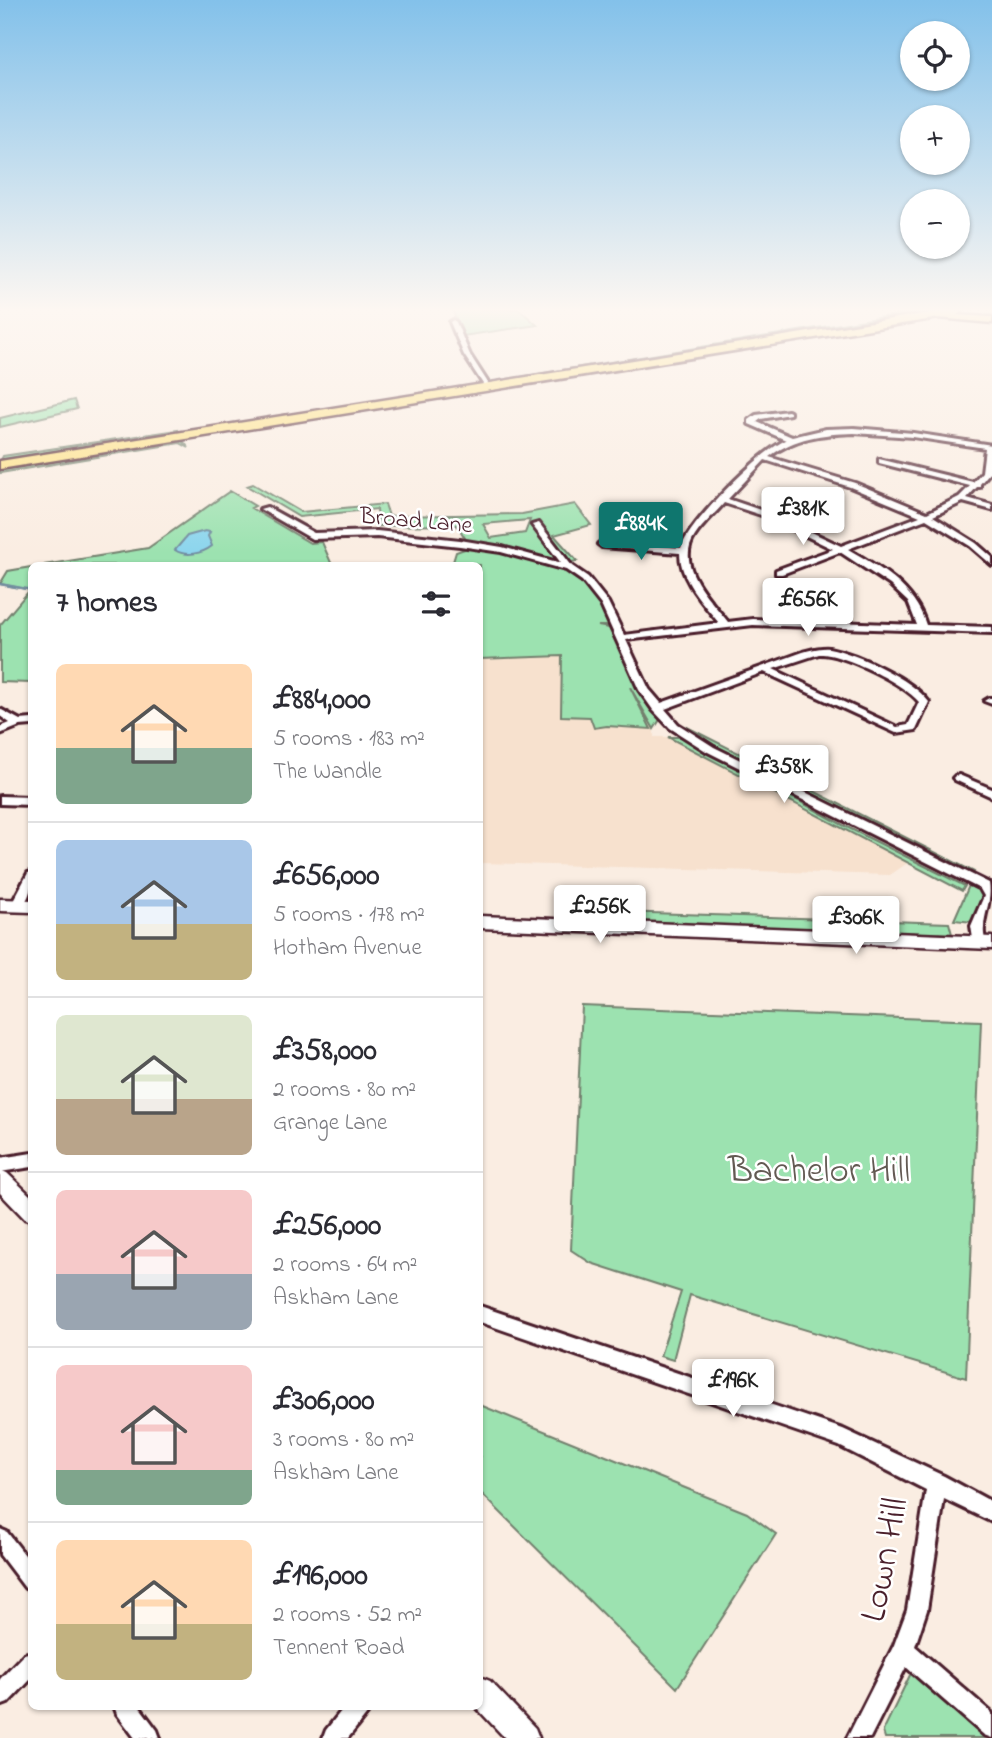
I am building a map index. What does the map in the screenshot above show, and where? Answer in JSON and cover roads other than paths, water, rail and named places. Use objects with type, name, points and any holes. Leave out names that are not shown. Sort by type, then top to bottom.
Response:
[{"type":"highway","points":[[0,465],[462,390]]},
{"type":"street","points":[[788,413],[776,412],[752,422],[792,440]]},
{"type":"street","points":[[724,624],[687,570],[683,551],[691,534],[765,458],[792,440],[817,434],[862,432],[991,447],[989,472],[962,499],[925,517],[779,572]]},
{"type":"street","points":[[765,458],[835,480],[925,517],[974,545],[992,562]]},
{"type":"street","points":[[882,461],[977,485]]},
{"type":"street","points":[[962,499],[992,508]]},
{"type":"street","points":[[724,500],[777,517],[880,572],[913,604],[922,627]]},
{"type":"street","points":[[777,517],[811,506]]},
{"type":"street","name":"Broad Lane","points":[[264,509],[312,536],[377,534],[460,543],[502,550],[569,568]]},
{"type":"street","points":[[483,922],[985,943],[978,926],[990,895],[985,886],[710,749],[684,733],[657,708],[634,672],[605,604],[596,591],[569,568],[537,525]]},
{"type":"street","points":[[602,544],[683,551]]},
{"type":"street","points":[[621,638],[724,624],[779,622],[992,629]]},
{"type":"street","points":[[657,708],[765,669],[814,652],[835,653],[920,694],[924,702],[914,725],[902,731],[887,728],[765,669]]},
{"type":"street","points":[[0,712],[18,723]]},
{"type":"street","points":[[0,731],[18,723],[28,722]]},
{"type":"street","points":[[959,778],[992,793]]},
{"type":"street","points":[[0,800],[28,801]]},
{"type":"street","points":[[16,905],[28,883]]},
{"type":"street","points":[[0,1165],[28,1161]]},
{"type":"street","points":[[0,1179],[28,1208]]},
{"type":"street","points":[[483,1315],[787,1417],[883,1455],[992,1512]]},
{"type":"street","name":"Lown Hill","points":[[862,1736],[904,1650],[925,1576],[937,1483]]},
{"type":"street","points":[[0,1539],[28,1576]]},
{"type":"street","name":"Lown Hill","points":[[904,1650],[992,1727]]},
{"type":"street","points":[[0,1695],[28,1666]]},
{"type":"street","points":[[483,1694],[524,1738]]},
{"type":"street","points":[[128,1710],[149,1738]]},
{"type":"street","points":[[334,1738],[356,1710]]},
{"type":"water","points":[[210,532],[208,536],[212,546],[208,549],[188,554],[175,550],[187,536]]},
{"type":"waterway","points":[[0,584],[28,589]]},
{"type":"park label","name":"Bachelor Hill","points":[[819,1172]]}]
